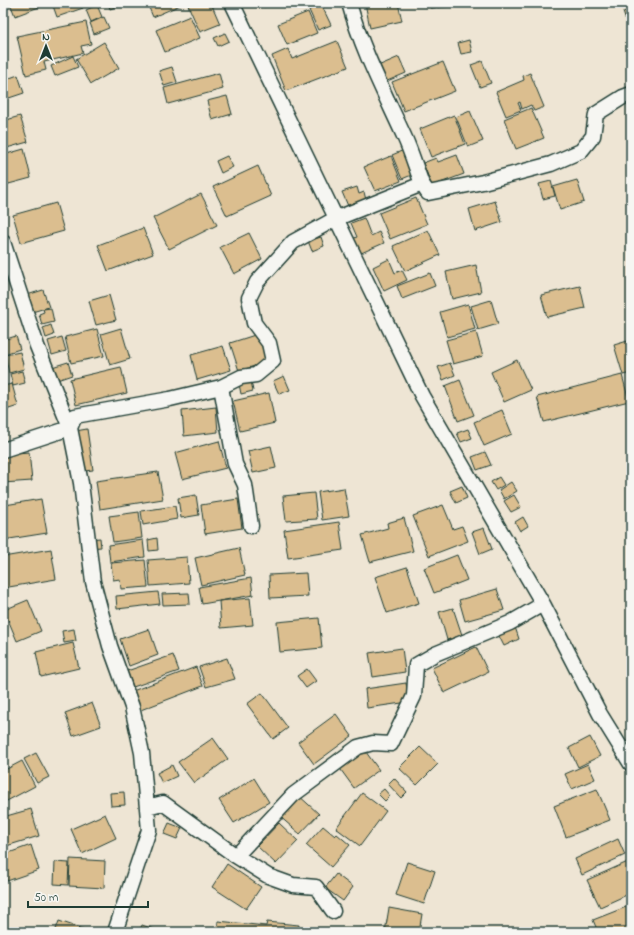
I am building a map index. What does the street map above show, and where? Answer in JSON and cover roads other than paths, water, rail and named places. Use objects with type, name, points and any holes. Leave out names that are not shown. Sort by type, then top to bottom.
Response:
[{"type":"street","points":[[232,3],[335,219],[422,396],[543,604],[600,714],[631,764]]},
{"type":"street","points":[[349,3],[357,32],[380,88],[404,136],[422,184],[428,193],[476,184],[551,164],[581,151],[593,136],[596,114],[623,97],[631,94]]},
{"type":"street","points":[[3,450],[70,428],[76,416],[170,399],[221,387],[241,377],[256,374],[273,361],[269,343],[254,323],[249,298],[257,282],[294,242],[335,219],[422,184]]},
{"type":"street","points":[[3,242],[37,346],[70,428],[81,484],[93,582],[110,646],[132,707],[142,753],[150,830],[115,932]]},
{"type":"street","points":[[221,387],[235,464],[246,485],[250,526]]},
{"type":"street","points":[[236,856],[293,795],[358,746],[373,743],[391,744],[414,696],[416,665],[435,654],[510,623],[543,604]]},
{"type":"street","points":[[147,807],[163,803],[236,856],[268,876],[293,885],[316,887],[333,911]]}]
